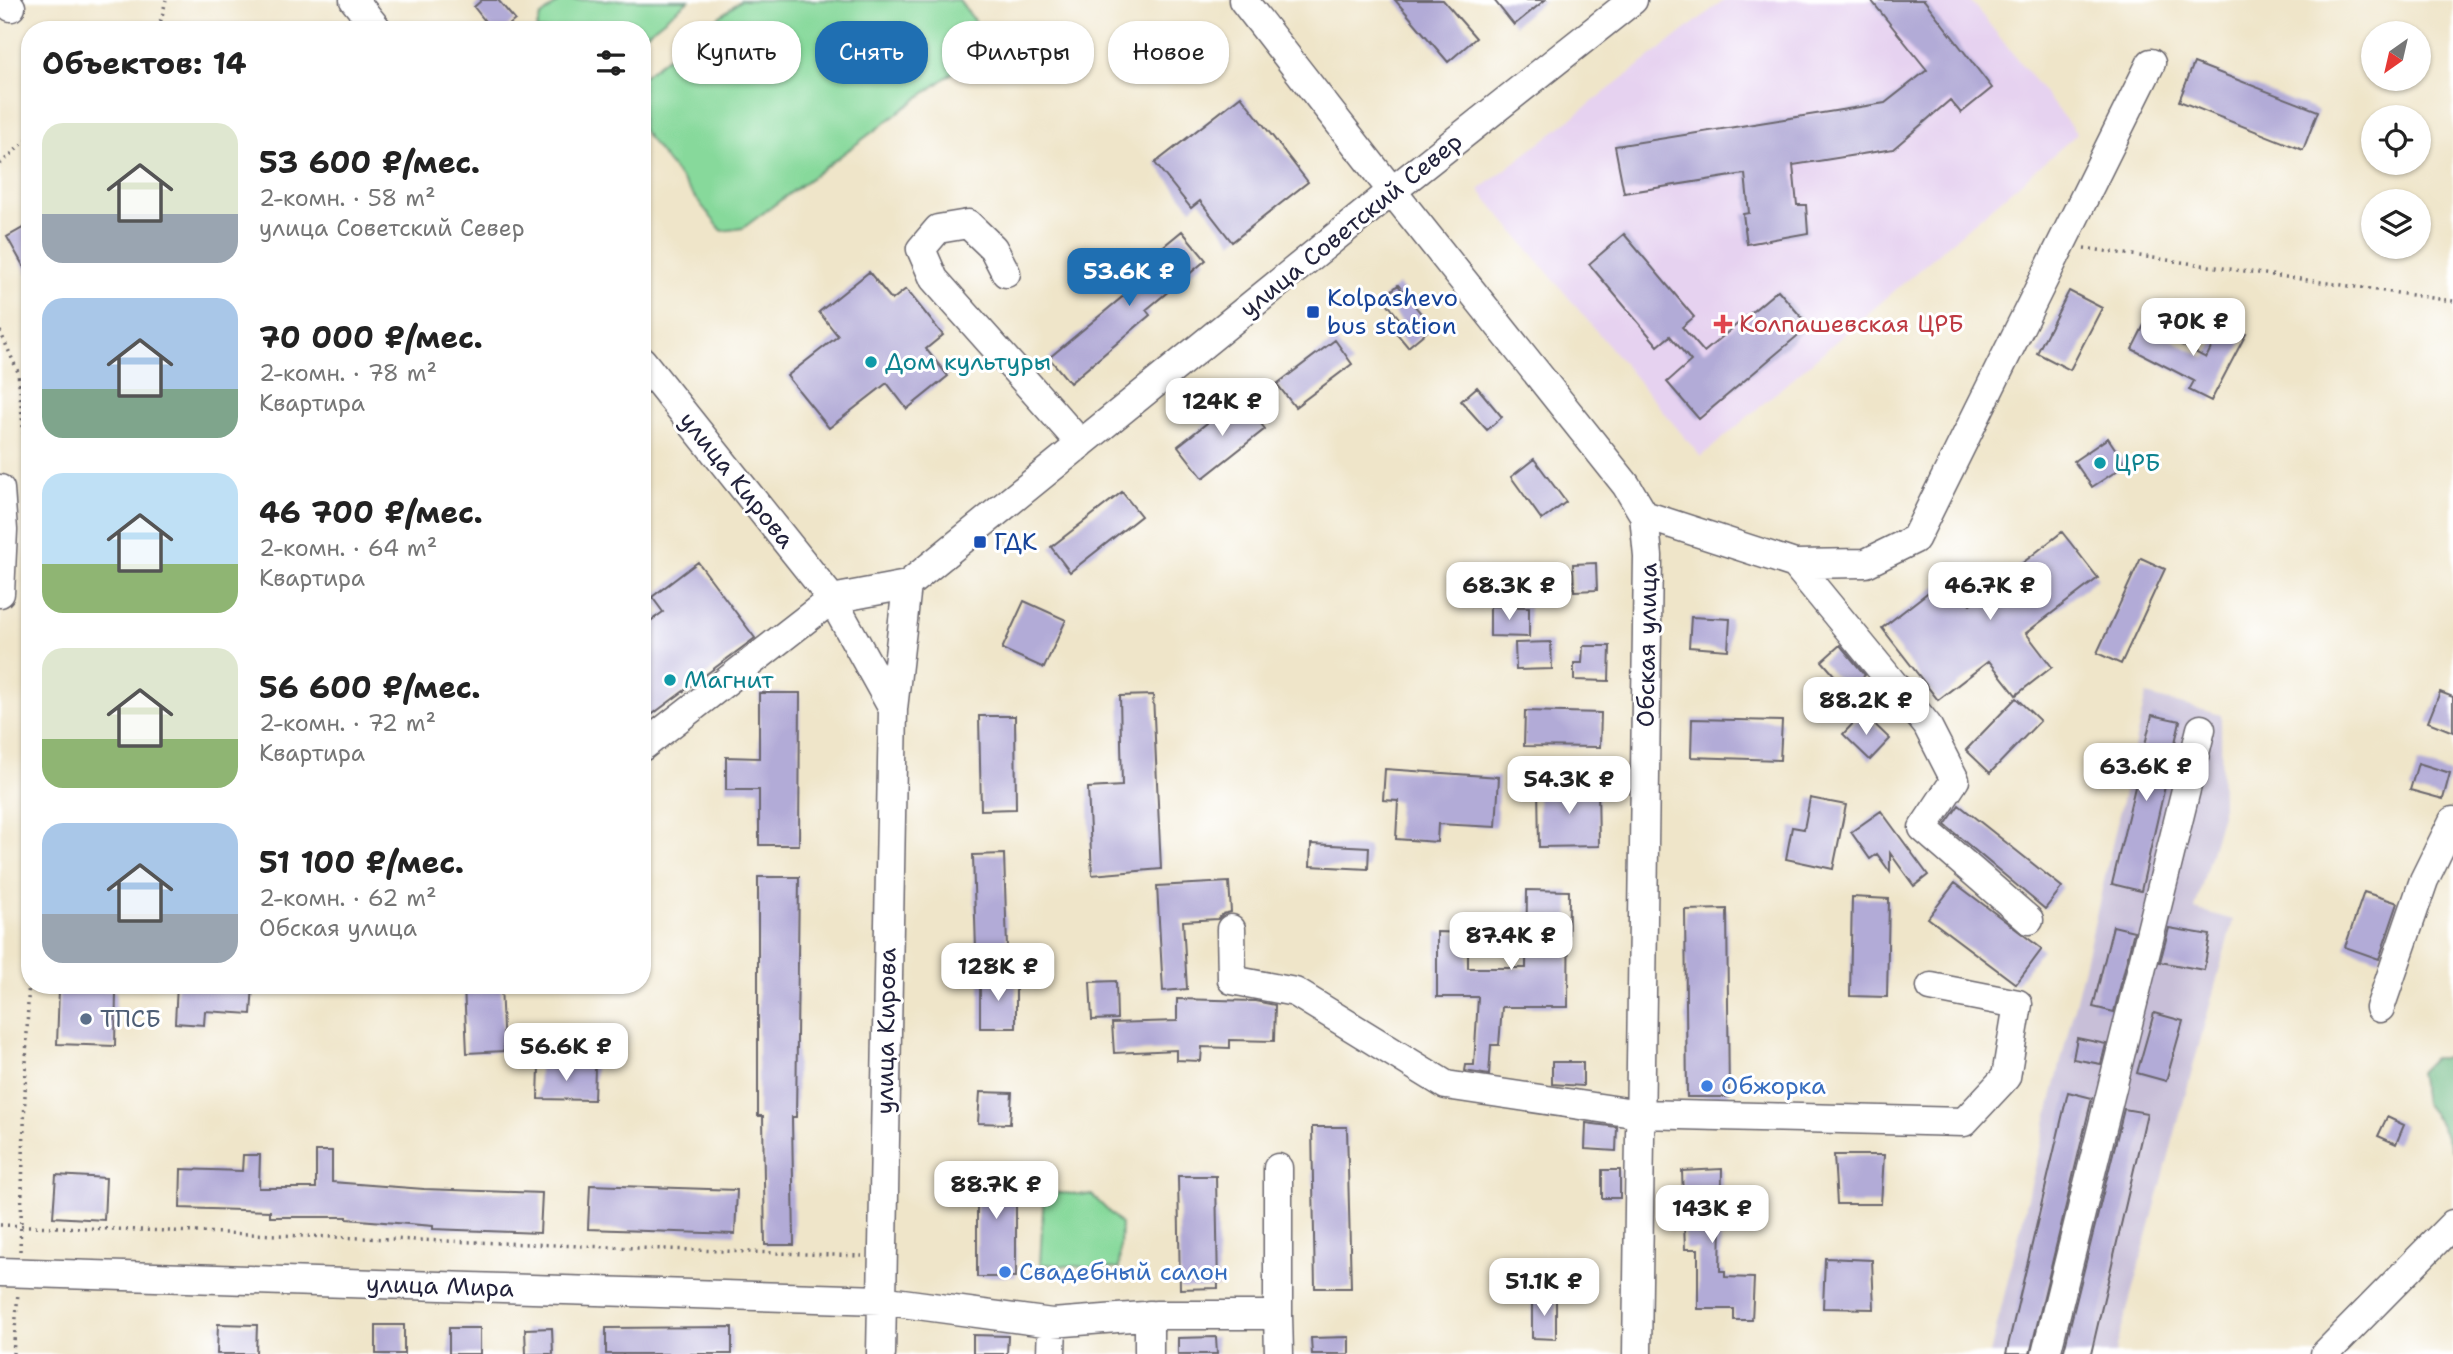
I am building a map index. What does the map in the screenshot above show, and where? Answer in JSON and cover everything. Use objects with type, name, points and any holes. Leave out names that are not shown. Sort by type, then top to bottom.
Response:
[{"type":"street","points":[[354,0],[371,21]]},
{"type":"street","name":"Обская улица","points":[[1243,0],[1626,485],[1644,515],[1648,556],[1637,1354]]},
{"type":"street","name":"улица Советский Север","points":[[907,585],[1632,0]]},
{"type":"street","points":[[1644,515],[1795,564],[1866,563],[1915,539],[2151,63]]},
{"type":"street","points":[[1006,273],[993,248],[968,224],[938,229],[921,249],[934,279],[1080,443]]},
{"type":"street","name":"улица Кирова","points":[[651,372],[832,599],[893,709]]},
{"type":"street","points":[[0,489],[3,530],[0,593]]},
{"type":"street","points":[[1795,564],[1927,725],[1955,780],[1923,828],[2029,919]]},
{"type":"street","points":[[651,740],[832,599],[907,585]]},
{"type":"street","name":"улица Кирова","points":[[881,1354],[893,709],[907,585]]},
{"type":"street","points":[[2046,1354],[2201,729]]},
{"type":"street","points":[[2380,1008],[2424,880],[2453,821]]},
{"type":"street","points":[[1231,929],[1232,980],[1295,992],[1446,1085],[1640,1114],[1964,1122],[2006,1077],[2018,1004],[1931,988]]},
{"type":"street","points":[[1278,1168],[1279,1354]]},
{"type":"street","points":[[2325,1354],[2449,1236]]},
{"type":"street","name":"улица Мира","points":[[5,1272],[880,1300],[1052,1323],[1149,1315],[1278,1315]]},
{"type":"street","points":[[1149,1315],[1149,1354]]},
{"type":"street","points":[[1051,1354],[1052,1323]]},
{"type":"path","points":[[160,21],[166,0]]},
{"type":"path","points":[[0,164],[21,145]]},
{"type":"path","points":[[2062,245],[2453,301]]},
{"type":"path","points":[[0,331],[18,372],[21,404]]},
{"type":"path","points":[[13,1354],[5,1272],[21,1225],[28,994]]},
{"type":"path","points":[[0,1225],[881,1257]]},
{"type":"shaded area","name":"Колпашевская ЦРБ","points":[[1724,0],[1970,0],[2077,134],[1701,457],[1479,190]]},
{"type":"shaded area","points":[[2146,695],[2221,715],[2222,814],[2195,909],[2233,920],[2115,1354],[1990,1354],[2094,925]]},
{"type":"green space","points":[[561,0],[689,0],[651,30],[651,21],[539,21]]},
{"type":"green space","points":[[741,0],[959,0],[975,21],[942,21],[942,80],[743,228],[722,231],[651,141],[651,70],[672,54],[672,84],[801,84],[801,21],[714,21]]},
{"type":"green space","points":[[2433,1058],[2453,1058],[2453,1151],[2439,1122],[2424,1103],[2419,1072]]},
{"type":"green space","points":[[1044,1192],[1092,1195],[1121,1224],[1119,1269],[1040,1264]]},
{"type":"building","points":[[482,0],[498,0],[515,20],[485,21],[474,7]]},
{"type":"building","points":[[1395,0],[1443,0],[1476,38],[1448,62]]},
{"type":"building","points":[[1494,0],[1545,0],[1514,25]]},
{"type":"building","points":[[1871,0],[1924,0],[1992,88],[1961,113],[1950,100],[1893,149],[1793,165],[1797,205],[1806,205],[1808,233],[1747,244],[1743,214],[1749,213],[1745,174],[1624,193],[1615,146],[1885,103],[1927,70]]},
{"type":"building","points":[[2194,63],[2318,111],[2303,150],[2179,101]]},
{"type":"building","points":[[1241,96],[1308,182],[1232,242],[1200,201],[1191,208],[1155,163]]},
{"type":"building","points":[[21,229],[21,262],[7,237]]},
{"type":"building","points":[[1182,231],[1206,260],[1146,310],[1150,315],[1070,383],[1049,358],[1151,273],[1143,263]]},
{"type":"building","points":[[1624,234],[1694,317],[1682,327],[1704,352],[1778,290],[1809,326],[1699,419],[1667,382],[1691,361],[1670,336],[1658,346],[1589,264]]},
{"type":"building","name":"Дом культуры","points":[[869,272],[892,300],[906,289],[943,335],[926,349],[948,376],[907,409],[887,383],[829,428],[787,376],[838,336],[819,312]]},
{"type":"building","points":[[1398,285],[1432,327],[1408,347],[1393,329],[1402,322],[1383,298]]},
{"type":"building","points":[[2069,291],[2102,308],[2070,370],[2037,353]]},
{"type":"building","points":[[2224,323],[2246,334],[2211,401],[2189,390],[2194,381],[2132,349],[2144,325],[2206,358]]},
{"type":"building","points":[[1335,340],[1352,364],[1295,407],[1277,384]]},
{"type":"building","points":[[1477,387],[1502,417],[1487,430],[1461,401]]},
{"type":"building","points":[[1240,397],[1265,429],[1203,478],[1178,446]]},
{"type":"building","name":"ЦРБ","points":[[2108,438],[2126,465],[2092,487],[2074,461]]},
{"type":"building","points":[[1534,459],[1566,502],[1542,520],[1511,477]]},
{"type":"building","points":[[1122,492],[1141,516],[1070,572],[1051,547]]},
{"type":"building","points":[[2062,532],[2098,578],[2026,633],[2052,667],[2016,695],[1989,661],[1938,700],[1882,628],[1948,577],[1970,604]]},
{"type":"building","points":[[2141,558],[2165,569],[2121,664],[2097,653]]},
{"type":"building","name":"Магнит","points":[[698,562],[755,638],[651,715],[651,621],[663,612],[652,597]]},
{"type":"building","points":[[1596,563],[1597,590],[1574,591],[1573,564]]},
{"type":"building","points":[[1024,601],[1066,620],[1044,668],[1002,649]]},
{"type":"building","points":[[1490,606],[1529,607],[1529,637],[1490,636]]},
{"type":"building","points":[[1691,617],[1730,619],[1728,650],[1689,647]]},
{"type":"building","points":[[1551,642],[1552,669],[1516,670],[1515,643]]},
{"type":"building","points":[[1840,645],[1865,675],[1847,690],[1822,661]]},
{"type":"building","points":[[1583,646],[1610,646],[1609,681],[1574,680],[1574,663],[1582,663]]},
{"type":"building","points":[[2440,692],[2453,697],[2453,732],[2428,722]]},
{"type":"building","points":[[759,693],[800,693],[799,845],[759,845],[759,790],[726,790],[726,757],[759,758]]},
{"type":"building","points":[[1153,695],[1161,869],[1092,875],[1088,788],[1122,786],[1120,696]]},
{"type":"building","points":[[2016,698],[2040,721],[1990,773],[1966,750]]},
{"type":"building","points":[[1525,711],[1601,713],[1600,747],[1524,746]]},
{"type":"building","points":[[1863,713],[1890,739],[1870,760],[1843,734]]},
{"type":"building","points":[[2152,715],[2180,721],[2141,891],[2112,884]]},
{"type":"building","points":[[979,716],[1015,716],[1016,809],[981,810]]},
{"type":"building","points":[[1692,719],[1782,721],[1780,760],[1691,757]]},
{"type":"building","points":[[2418,763],[2450,773],[2443,799],[2410,790]]},
{"type":"building","points":[[1385,769],[1499,777],[1496,827],[1438,824],[1437,842],[1396,839],[1398,801],[1383,800]]},
{"type":"building","points":[[1598,785],[1599,846],[1539,847],[1538,786]]},
{"type":"building","points":[[1810,798],[1846,805],[1833,869],[1786,859],[1792,827],[1804,829]]},
{"type":"building","points":[[1959,805],[2062,887],[2045,909],[1945,825]]},
{"type":"building","points":[[1881,811],[1928,875],[1914,886],[1890,853],[1890,872],[1877,854],[1870,859],[1851,832]]},
{"type":"building","points":[[1311,844],[1369,847],[1368,869],[1310,866]]},
{"type":"building","points":[[1004,854],[1007,948],[976,949],[973,855]]},
{"type":"building","points":[[758,877],[799,877],[796,1117],[792,1117],[794,1245],[765,1245],[763,1116],[758,1116]]},
{"type":"building","points":[[1229,882],[1231,912],[1218,919],[1183,921],[1187,989],[1163,991],[1157,886]]},
{"type":"building","points":[[1955,883],[2042,949],[2016,984],[1928,918]]},
{"type":"building","points":[[1527,890],[1569,891],[1568,1007],[1502,1007],[1499,1045],[1491,1045],[1489,1075],[1465,1071],[1466,1065],[1474,1065],[1478,997],[1437,997],[1437,932],[1468,933],[1468,968],[1526,968]]},
{"type":"building","points":[[2364,892],[2398,903],[2379,959],[2345,947]]},
{"type":"building","points":[[1852,897],[1889,899],[1887,997],[1850,996]]},
{"type":"building","points":[[1727,909],[1729,1097],[1687,1097],[1685,910]]},
{"type":"building","points":[[2113,926],[2134,931],[2114,1012],[2093,1007]]},
{"type":"building","points":[[2169,928],[2210,935],[2204,970],[2160,962]]},
{"type":"building","points":[[980,978],[1016,978],[1016,1028],[980,1028]]},
{"type":"building","points":[[1116,981],[1117,1019],[1092,1020],[1090,982]]},
{"type":"building","points":[[59,994],[116,994],[115,1046],[57,1044]]},
{"type":"building","points":[[177,994],[252,994],[251,1014],[205,1011],[204,1025],[175,1023]]},
{"type":"building","points":[[464,994],[501,994],[504,1051],[467,1053]]},
{"type":"building","points":[[1177,999],[1255,1001],[1275,1005],[1274,1041],[1230,1040],[1230,1048],[1202,1047],[1201,1061],[1176,1060],[1176,1050],[1114,1053],[1112,1023],[1177,1021]]},
{"type":"building","points":[[2154,1013],[2183,1021],[2166,1081],[2137,1073]]},
{"type":"building","points":[[2077,1038],[2106,1044],[2101,1064],[2073,1059]]},
{"type":"building","points":[[1552,1062],[1583,1062],[1583,1086],[1552,1084]]},
{"type":"building","points":[[539,1066],[595,1067],[594,1100],[538,1099]]},
{"type":"building","points":[[980,1092],[1012,1093],[1010,1124],[978,1123]]},
{"type":"building","points":[[2068,1092],[2092,1098],[2030,1354],[2006,1354]]},
{"type":"building","points":[[2124,1109],[2147,1113],[2091,1354],[2063,1354]]},
{"type":"building","points":[[2387,1117],[2404,1125],[2396,1144],[2378,1136]]},
{"type":"building","points":[[1586,1123],[1617,1127],[1616,1151],[1585,1149]]},
{"type":"building","points":[[1312,1127],[1347,1127],[1351,1288],[1315,1288]]},
{"type":"building","points":[[316,1151],[332,1151],[332,1182],[424,1189],[542,1193],[540,1233],[433,1229],[433,1226],[347,1217],[270,1217],[270,1211],[180,1208],[181,1169],[242,1171],[243,1155],[260,1155],[259,1188],[316,1188]]},
{"type":"building","points":[[1834,1155],[1884,1155],[1881,1204],[1837,1204]]},
{"type":"building","points":[[977,1165],[1016,1166],[1016,1277],[977,1277]]},
{"type":"building","points":[[1722,1169],[1720,1271],[1725,1271],[1725,1277],[1754,1278],[1752,1320],[1734,1320],[1734,1309],[1698,1309],[1698,1249],[1685,1249],[1682,1171]]},
{"type":"building","points":[[1602,1170],[1620,1170],[1620,1198],[1602,1198]]},
{"type":"building","points":[[56,1175],[106,1178],[104,1220],[53,1217]]},
{"type":"building","points":[[1178,1176],[1216,1176],[1218,1288],[1180,1289]]},
{"type":"building","points":[[590,1185],[737,1190],[735,1234],[588,1229]]},
{"type":"building","points":[[1825,1258],[1872,1260],[1874,1309],[1823,1308]]},
{"type":"building","points":[[1532,1298],[1556,1298],[1556,1339],[1532,1338]]},
{"type":"building","points":[[218,1324],[257,1325],[256,1354],[217,1354]]},
{"type":"building","points":[[376,1325],[404,1325],[404,1354],[376,1354]]},
{"type":"building","points":[[732,1327],[732,1354],[606,1354],[606,1328]]},
{"type":"building","points":[[449,1328],[480,1328],[480,1354],[449,1354]]},
{"type":"building","points":[[552,1328],[553,1354],[526,1354],[525,1329]]},
{"type":"building","points":[[973,1335],[1008,1336],[1007,1354],[973,1354]]},
{"type":"building","points":[[1216,1337],[1217,1354],[1178,1354],[1178,1338]]},
{"type":"building","points":[[1349,1337],[1349,1354],[1312,1354],[1311,1338]]},
{"type":"place","name":"Kolpashevo bus station","points":[[1313,312]]},
{"type":"place","name":"Колпашевская ЦРБ","points":[[1723,324]]},
{"type":"place","name":"Дом культуры","points":[[871,362]]},
{"type":"place","name":"ЦРБ","points":[[2100,463]]},
{"type":"place","name":"ГДК","points":[[980,542]]},
{"type":"place","name":"Магнит","points":[[670,680]]},
{"type":"place","name":"ТПСБ","points":[[86,1019]]},
{"type":"place","name":"Обжорка","points":[[1707,1086]]},
{"type":"place","name":"Свадебный салон","points":[[1005,1272]]}]
